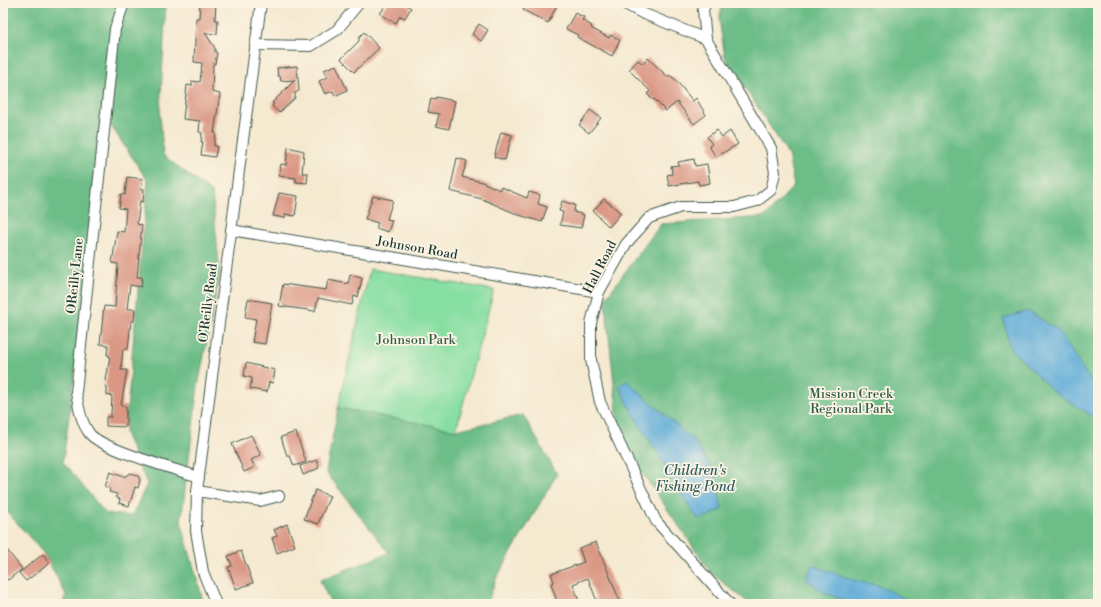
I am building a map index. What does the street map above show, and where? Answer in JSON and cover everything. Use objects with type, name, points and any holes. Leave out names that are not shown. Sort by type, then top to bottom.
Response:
[{"type":"street","name":"OReilly Lane","points":[[124,3],[115,29],[76,392],[80,418],[90,434],[106,445],[199,477]]},
{"type":"street","name":"O'Reilly Road","points":[[216,604],[203,572],[196,531],[199,477],[261,3]]},
{"type":"street","points":[[255,45],[311,46],[337,30],[359,3]]},
{"type":"street","points":[[623,3],[642,13],[706,39]]},
{"type":"street","name":"Hall Road","points":[[706,3],[704,10],[706,39],[771,148],[775,173],[771,190],[757,201],[734,207],[681,207],[649,218],[626,244],[599,292],[591,324],[591,360],[600,402],[656,521],[730,604]]},
{"type":"street","name":"Johnson Road","points":[[231,230],[599,292]]},
{"type":"street","points":[[198,491],[260,501],[279,496]]},
{"type":"green space","points":[[3,3],[166,3],[160,113],[163,155],[212,193],[220,274],[198,386],[181,522],[204,604],[62,604],[66,595],[45,555],[3,507]],"holes":[[[107,120],[148,181],[125,433],[147,484],[132,516],[106,514],[63,462]]]},
{"type":"green space","name":"Mission Creek Regional Park","points":[[723,3],[1098,3],[1098,604],[750,604],[711,573],[620,440],[605,299],[661,224],[765,217],[794,186],[788,154],[725,57],[719,19]]},
{"type":"green space","name":"Johnson Park","points":[[370,269],[494,290],[456,430],[338,408]]},
{"type":"green space","points":[[338,408],[456,430],[523,415],[557,474],[496,579],[487,604],[331,604],[320,580],[389,553],[326,472]]},
{"type":"water","points":[[1028,311],[1058,330],[1098,393],[1098,420],[1053,391],[1010,348],[1003,318]]},
{"type":"water","name":"Children's Fishing Pond","points":[[627,381],[694,441],[714,472],[722,509],[709,516],[698,519],[678,489],[624,396],[619,386]]},
{"type":"water","points":[[813,565],[853,580],[877,585],[916,604],[853,604],[825,593],[806,579]]},
{"type":"building","points":[[200,3],[216,3],[215,20],[218,20],[217,34],[205,33],[215,48],[215,52],[217,53],[215,64],[213,64],[212,92],[220,94],[214,133],[216,133],[214,146],[217,146],[215,157],[201,155],[203,142],[201,142],[202,133],[199,132],[200,121],[183,119],[187,85],[192,86],[192,81],[200,82],[202,63],[194,62],[196,18],[199,18]]},
{"type":"building","points":[[387,3],[403,3],[411,8],[405,18],[400,16],[396,23],[380,14]]},
{"type":"building","points":[[527,3],[558,3],[548,23],[523,10]]},
{"type":"building","points":[[575,13],[584,17],[582,20],[592,26],[591,28],[609,38],[611,35],[620,40],[612,56],[577,37],[578,35],[566,29]]},
{"type":"building","points":[[479,24],[488,30],[481,41],[472,34]]},
{"type":"building","points":[[364,32],[379,48],[354,72],[341,59],[359,41],[359,37]]},
{"type":"building","points":[[648,58],[668,77],[669,75],[675,79],[693,101],[696,98],[706,115],[694,124],[677,102],[666,111],[654,99],[653,100],[647,94],[650,91],[629,70],[638,60],[643,64]]},
{"type":"building","points":[[336,65],[347,90],[335,96],[333,91],[325,94],[319,81],[328,77],[324,70]]},
{"type":"building","points":[[297,66],[299,91],[295,93],[295,98],[279,113],[272,106],[274,104],[272,103],[295,80],[281,81],[280,76],[278,76],[277,68]]},
{"type":"building","points":[[436,97],[455,101],[449,129],[436,126],[439,114],[428,112],[431,98],[435,99]]},
{"type":"building","points":[[590,110],[601,118],[589,133],[579,125]]},
{"type":"building","points":[[717,130],[722,137],[730,131],[738,144],[716,157],[709,146],[712,144],[707,137]]},
{"type":"building","points":[[501,132],[512,135],[505,160],[494,157]]},
{"type":"building","points":[[288,147],[304,151],[302,173],[308,173],[307,183],[296,182],[296,178],[279,176],[281,164],[286,165]]},
{"type":"building","points":[[457,158],[467,161],[462,177],[482,182],[500,190],[501,187],[527,198],[529,192],[540,195],[538,204],[547,207],[542,222],[519,215],[482,199],[450,191]]},
{"type":"building","points":[[694,159],[695,166],[707,164],[710,183],[699,185],[698,181],[669,186],[667,175],[672,174],[671,166],[679,165],[678,162]]},
{"type":"building","points":[[127,177],[143,179],[141,189],[144,189],[143,202],[140,201],[137,224],[142,225],[137,277],[142,277],[141,287],[130,285],[127,309],[135,309],[134,321],[131,321],[128,349],[123,349],[121,370],[127,370],[121,406],[126,406],[126,427],[106,426],[106,417],[111,417],[112,396],[107,395],[107,387],[105,387],[110,356],[107,355],[108,345],[100,344],[104,306],[115,307],[118,264],[112,263],[117,231],[124,232],[126,209],[119,208],[121,194],[125,195]]},
{"type":"building","points":[[279,193],[298,196],[295,216],[285,214],[285,218],[273,216]]},
{"type":"building","points":[[373,196],[393,200],[387,219],[392,220],[388,232],[376,228],[378,223],[365,219]]},
{"type":"building","points":[[604,199],[621,213],[609,227],[593,211]]},
{"type":"building","points":[[562,201],[575,205],[574,212],[584,215],[581,228],[560,225],[563,212],[559,211]]},
{"type":"building","points":[[350,275],[362,278],[358,297],[354,296],[352,305],[318,298],[315,311],[279,306],[283,284],[326,290],[328,280],[348,284]]},
{"type":"building","points":[[248,299],[272,303],[265,344],[252,342],[256,319],[245,317]]},
{"type":"building","points":[[246,363],[275,370],[273,383],[269,382],[267,392],[250,389],[252,378],[244,376]]},
{"type":"building","points":[[296,432],[306,462],[294,466],[290,456],[287,456],[281,437]]},
{"type":"building","points":[[251,435],[261,455],[251,460],[255,467],[244,472],[232,444]]},
{"type":"building","points":[[317,460],[319,468],[303,475],[300,466]]},
{"type":"building","points":[[110,472],[124,477],[130,473],[138,476],[140,480],[138,488],[135,487],[129,506],[119,503],[120,499],[116,497],[117,494],[109,492],[110,488],[105,487]]},
{"type":"building","points":[[315,490],[330,496],[318,524],[304,519]]},
{"type":"building","points":[[287,524],[295,546],[277,553],[272,538],[277,536],[274,530]]},
{"type":"building","points":[[596,542],[621,604],[598,604],[588,578],[573,584],[580,604],[558,604],[551,584],[554,582],[551,574],[584,562],[579,548]]},
{"type":"building","points":[[3,545],[22,569],[8,580],[3,574]]},
{"type":"building","points":[[241,551],[253,583],[236,589],[228,567],[232,566],[228,556]]},
{"type":"building","points":[[43,554],[50,563],[26,581],[19,573]]}]
